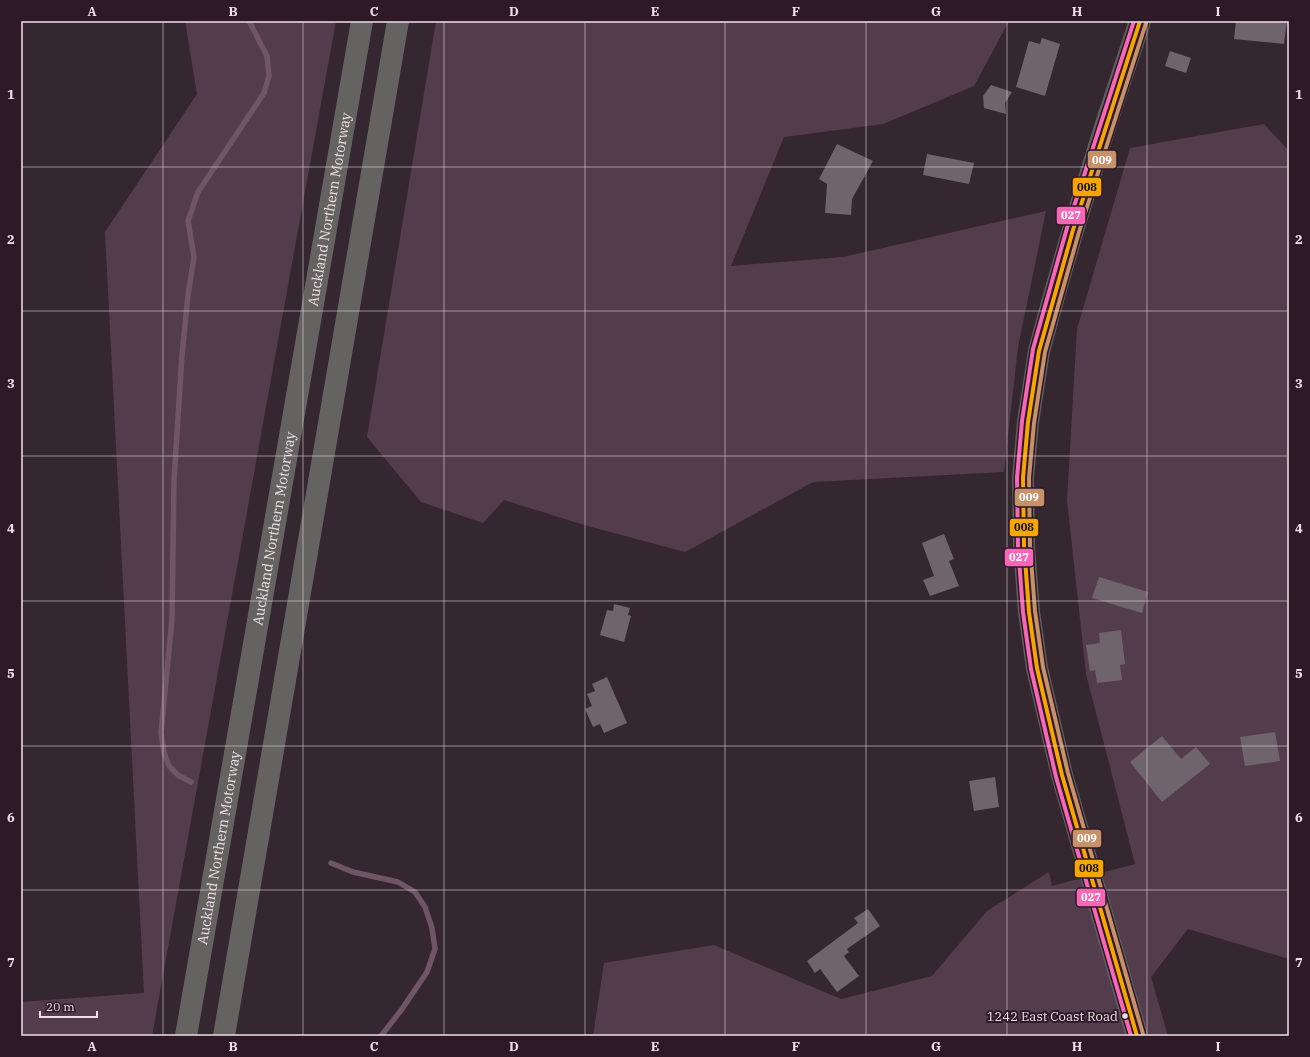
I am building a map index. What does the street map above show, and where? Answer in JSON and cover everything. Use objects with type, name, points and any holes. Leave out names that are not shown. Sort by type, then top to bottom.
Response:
[{"type":"highway","name":"Auckland Northern Motorway","points":[[186,1036],[362,21]]},
{"type":"highway","points":[[224,1036],[398,21]]},
{"type":"main road","points":[[1137,1036],[1062,775],[1037,668],[1029,612],[1024,546],[1023,478],[1028,422],[1039,350],[1107,121],[1140,21]]},
{"type":"shaded area","points":[[185,21],[336,21],[152,1036],[21,1036],[21,1002],[144,993],[105,232],[197,94]]},
{"type":"shaded area","points":[[436,21],[1009,21],[974,86],[883,124],[784,137],[731,266],[843,257],[1046,211],[1018,347],[1004,472],[813,482],[685,552],[584,525],[504,500],[483,523],[421,502],[367,437]]},
{"type":"shaded area","points":[[1264,124],[1289,151],[1289,959],[1188,929],[1151,977],[1168,1036],[593,1036],[604,963],[714,945],[841,999],[932,976],[987,911],[1049,872],[1052,886],[1135,864],[1086,674],[1067,500],[1077,329],[1130,148]]},
{"type":"building","points":[[1236,21],[1287,21],[1284,44],[1234,39]]},
{"type":"building","points":[[1042,38],[1060,44],[1045,96],[1016,87],[1029,41],[1040,44]]},
{"type":"building","points":[[1170,51],[1191,58],[1186,73],[1165,66]]},
{"type":"building","points":[[991,85],[1012,92],[1005,103],[1006,114],[984,108],[983,96]]},
{"type":"building","points":[[837,144],[873,161],[852,199],[851,215],[825,213],[827,184],[819,179]]},
{"type":"building","points":[[927,154],[974,163],[969,184],[923,175]]},
{"type":"building","points":[[944,534],[954,559],[949,561],[959,586],[930,596],[923,580],[934,576],[922,543]]},
{"type":"building","points":[[1099,577],[1148,592],[1142,613],[1092,598]]},
{"type":"building","points":[[614,604],[630,608],[628,615],[631,616],[624,642],[600,635],[607,610],[613,611]]},
{"type":"building","points":[[1121,630],[1125,664],[1120,665],[1122,680],[1097,683],[1095,670],[1090,671],[1086,645],[1100,643],[1099,633]]},
{"type":"building","points":[[607,677],[627,723],[604,733],[600,724],[593,727],[585,709],[592,706],[587,694],[595,691],[592,684]]},
{"type":"building","points":[[1275,732],[1280,761],[1245,766],[1240,737]]},
{"type":"building","points":[[1162,736],[1181,759],[1196,747],[1210,764],[1162,802],[1130,762]]},
{"type":"building","points":[[995,777],[999,807],[974,811],[969,781]]},
{"type":"building","points":[[868,909],[880,926],[847,949],[849,952],[844,956],[859,976],[837,992],[820,969],[815,973],[807,961],[858,923],[854,918]]},
{"type":"waterway","points":[[191,782],[178,775],[169,766],[164,753],[161,733],[172,619],[174,480],[182,355],[188,295],[194,257],[188,221],[198,192],[264,93],[269,76],[267,56],[249,21]]},
{"type":"waterway","points":[[331,863],[353,872],[398,882],[415,892],[425,907],[432,928],[435,949],[427,972],[402,1009],[381,1036]]},
{"type":"transit line","name":"027","points":[[1131,1036],[1056,777],[1031,669],[1023,612],[1018,546],[1017,478],[1022,421],[1033,349],[1067,228],[1134,21]]},
{"type":"transit line","name":"008","points":[[1137,1036],[1062,775],[1037,668],[1029,612],[1024,546],[1023,478],[1028,422],[1039,351],[1073,230],[1140,21]]},
{"type":"transit line","name":"009","points":[[1143,1034],[1068,773],[1043,667],[1035,611],[1030,546],[1029,478],[1034,423],[1045,352],[1079,232],[1146,23]]},
{"type":"place","name":"1242 East Coast Road","points":[[1125,1016]]}]
